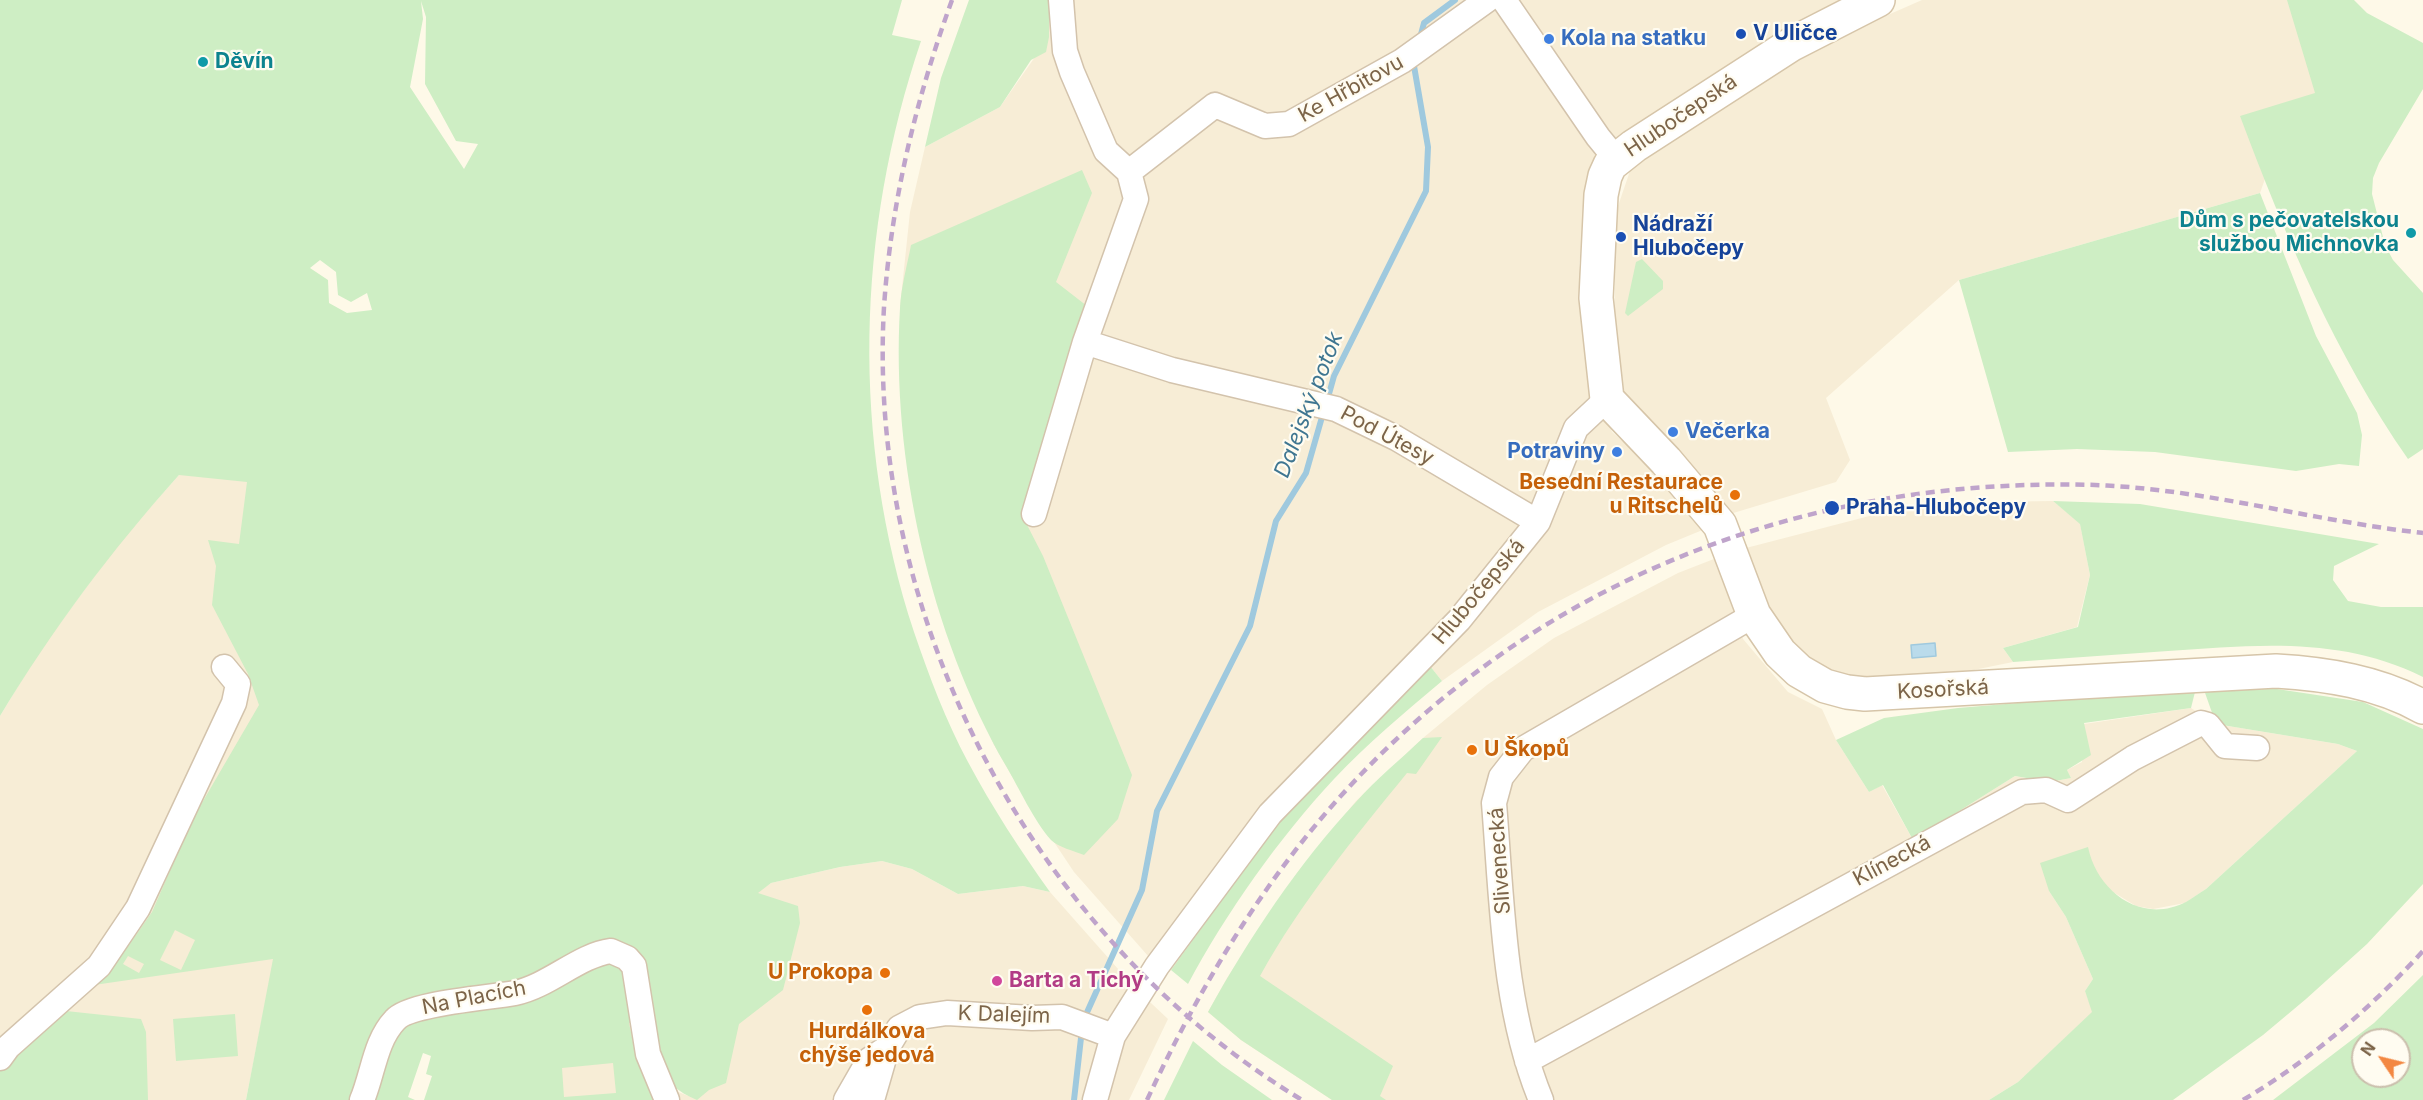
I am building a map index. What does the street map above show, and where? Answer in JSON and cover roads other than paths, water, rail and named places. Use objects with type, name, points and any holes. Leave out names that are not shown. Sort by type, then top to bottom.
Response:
[{"type":"street","points":[[1034,514],[1085,342],[1136,199],[1129,172],[1106,151],[1072,72],[1065,51],[1061,0]]},
{"type":"street","name":"Ke Hřbitovu","points":[[1129,172],[1215,105],[1265,126],[1289,124],[1411,55],[1487,0]]},
{"type":"street","points":[[1504,0],[1598,137],[1616,159]]},
{"type":"street","name":"Hlubočepská","points":[[1095,1100],[1103,1032],[1157,966],[1270,814],[1459,620],[1538,522],[1576,428],[1607,399],[1597,325],[1596,269],[1601,195],[1607,171],[1616,159],[1773,56],[1878,0]]},
{"type":"street","name":"Pod Útesy","points":[[1085,342],[1172,370],[1324,406],[1396,438],[1538,522]]},
{"type":"street","name":"Kosořská","points":[[1607,399],[1666,461],[1720,525],[1754,615],[1780,653],[1799,671],[1826,686],[1847,692],[1947,690],[2276,671],[2313,673],[2362,683],[2388,691],[2423,707]]},
{"type":"street","name":"Slivenecká","points":[[1541,1100],[1527,1061],[1511,990],[1494,803],[1501,777],[1523,749],[1754,615]]},
{"type":"street","points":[[0,1058],[8,1047],[99,966],[138,908],[234,703],[238,684],[224,667]]},
{"type":"street","name":"Klínecká","points":[[1527,1061],[2022,792],[2046,790],[2068,800],[2133,758],[2201,723],[2208,725],[2224,746],[2257,748]]},
{"type":"street","name":"Na Placích","points":[[362,1100],[383,1036],[396,1018],[414,1009],[517,993],[550,981],[580,964],[611,951],[627,958],[634,966],[648,1054],[668,1100]]},
{"type":"street","name":"K Dalejím","points":[[872,1100],[887,1048],[899,1028],[920,1017],[947,1013],[1032,1018],[1062,1017],[1103,1032]]},
{"type":"street","points":[[846,1100],[869,1060],[887,1048]]},
{"type":"water","points":[[1935,643],[1936,656],[1912,658],[1911,645]]},
{"type":"waterway","name":"Dalejský potok","points":[[1420,38],[1424,23],[1455,0]]},
{"type":"waterway","name":"Dalejský potok","points":[[1327,401],[1334,376],[1426,191],[1428,147],[1414,66],[1415,60]]},
{"type":"waterway","name":"Dalejský potok","points":[[1084,1019],[1142,890],[1157,811],[1250,626],[1276,521],[1306,473],[1324,410]]},
{"type":"waterway","name":"Dalejský potok","points":[[1074,1100],[1082,1029]]},
{"type":"railway","points":[[952,0],[927,75],[907,151],[887,268],[884,307],[886,424],[904,540],[938,653],[986,760],[1047,860],[1121,952],[1206,1032],[1302,1100]]},
{"type":"railway","points":[[1147,1100],[1186,1022],[1252,910],[1303,840],[1331,807],[1408,728],[1492,661],[1581,604],[1676,559],[1775,524],[1879,500],[1986,487],[2095,485],[2177,492],[2382,528],[2423,533]]},
{"type":"railway","points":[[2243,1100],[2292,1068],[2338,1032],[2382,993],[2423,951]]},
{"type":"place","name":"V Uličce","points":[[1741,34]]},
{"type":"place","name":"Kola na statku","points":[[1549,39]]},
{"type":"place","name":"Děvín","points":[[203,62]]},
{"type":"place","name":"Dům s pečovatelskou službou Michnovka","points":[[2411,233]]},
{"type":"place","name":"Nádraží Hlubočepy","points":[[1621,237]]},
{"type":"place","name":"Večerka","points":[[1673,432]]},
{"type":"place","name":"Potraviny","points":[[1617,452]]},
{"type":"place","name":"Besední Restaurace u Ritschelů","points":[[1735,495]]},
{"type":"place","name":"Praha-Hlubočepy","points":[[1832,508]]},
{"type":"place","name":"U Škopů","points":[[1472,750]]},
{"type":"place","name":"U Prokopa","points":[[885,973]]},
{"type":"place","name":"Barta a Tichý","points":[[997,981]]},
{"type":"place","name":"Hurdálkova chýše jedová","points":[[867,1010]]}]
